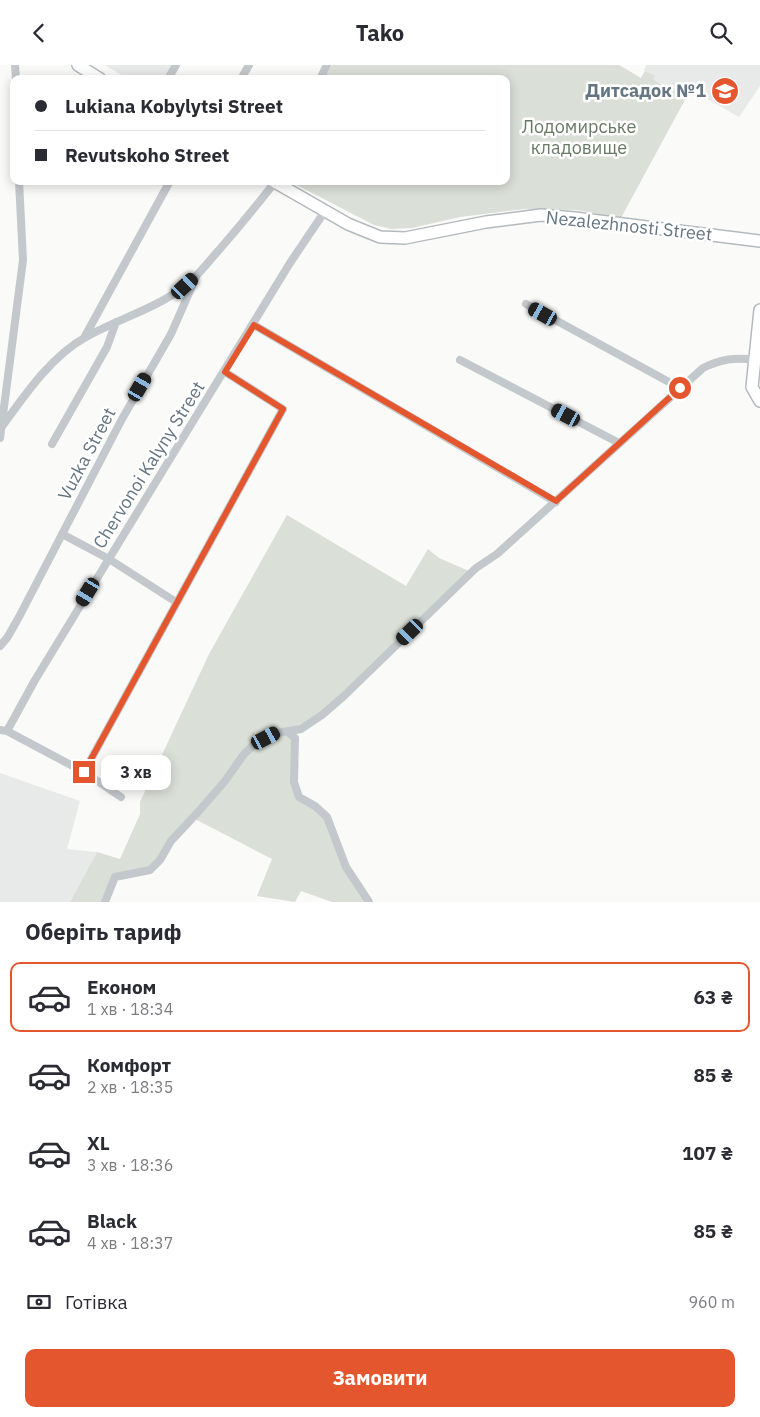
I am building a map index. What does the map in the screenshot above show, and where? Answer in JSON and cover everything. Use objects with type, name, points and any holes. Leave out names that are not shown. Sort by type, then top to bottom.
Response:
[{"type":"street","points":[[78,65],[94,75]]},
{"type":"street","points":[[0,438],[23,260],[19,185]]},
{"type":"street","points":[[84,338],[168,185]]},
{"type":"street","points":[[2,428],[38,378],[53,362],[84,338],[168,298],[185,286],[246,219],[272,185]]},
{"type":"street","name":"Nezalezhnosti Street","points":[[279,185],[348,224],[380,237],[405,238],[541,215],[760,241]]},
{"type":"street","name":"Chervonoi Kalyny Street","points":[[3,731],[254,325],[290,263],[325,211]]},
{"type":"street","name":"Vuzka Street","points":[[0,646],[11,631],[122,419],[171,335],[197,275]]},
{"type":"street","points":[[526,304],[680,388]]},
{"type":"street","points":[[760,310],[752,387],[760,401]]},
{"type":"street","points":[[52,444],[107,347],[116,322]]},
{"type":"street","points":[[254,325],[556,501]]},
{"type":"street","points":[[105,902],[116,877],[150,870],[160,860],[171,841],[225,781],[244,754],[255,744],[277,733],[301,729],[322,715],[476,568],[497,554],[703,368],[728,358],[755,360]]},
{"type":"street","points":[[460,360],[619,443]]},
{"type":"street","points":[[84,772],[283,409],[225,372]]},
{"type":"street","points":[[62,534],[109,559],[176,602]]},
{"type":"street","points":[[3,731],[84,772],[121,797]]},
{"type":"street","points":[[288,732],[295,738],[294,782],[300,797],[327,817],[346,867],[369,902]]},
{"type":"shaded area","points":[[105,65],[172,65],[166,75],[121,75]]},
{"type":"shaded area","name":"Дитсадок №1","points":[[646,65],[760,65],[760,86],[739,117],[692,90],[687,96],[676,89],[674,92],[653,79],[644,70]]},
{"type":"shaded area","points":[[0,773],[80,801],[67,849],[97,852],[70,902],[0,902]]},
{"type":"green space","name":"Лодомирське кладовище","points":[[332,65],[619,65],[641,78],[645,71],[655,76],[653,79],[673,92],[675,89],[687,96],[621,218],[577,210],[525,209],[460,217],[412,228],[391,229],[374,225],[297,185],[510,185],[510,75],[326,75]]},
{"type":"green space","points":[[287,515],[406,586],[428,549],[439,558],[469,571],[367,672],[311,720],[298,726],[289,736],[293,739],[299,797],[326,818],[366,902],[332,902],[301,891],[295,902],[257,896],[272,859],[195,819],[150,868],[114,875],[103,902],[70,902],[97,852],[120,859],[140,814],[140,802],[209,654]]},
{"type":"place","name":"Дитсадок №1","points":[[725,91]]},
{"type":"route","points":[[84,772],[283,409],[225,372],[254,325],[556,501],[680,388]]}]
